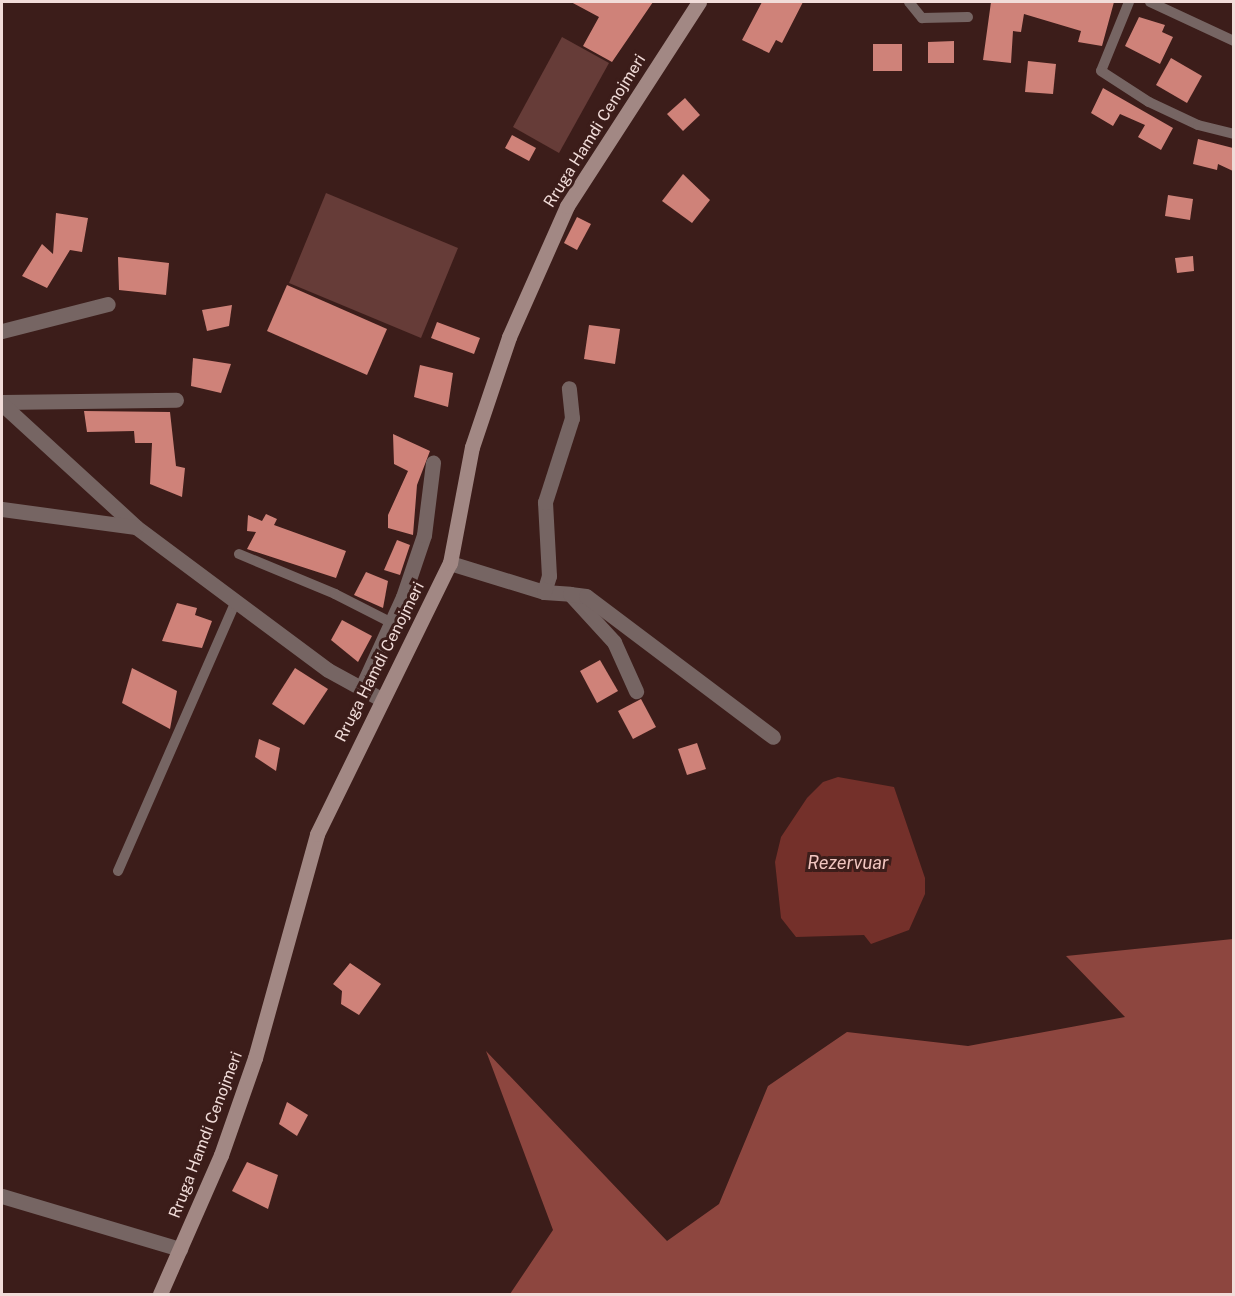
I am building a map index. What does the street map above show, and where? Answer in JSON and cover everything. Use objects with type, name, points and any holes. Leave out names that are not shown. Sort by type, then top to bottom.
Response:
[{"type":"street","name":"Rruga Hamdi Cenojmeri","points":[[160,1294],[255,1058],[317,834],[381,699],[450,563],[472,447],[488,393],[536,273],[567,206],[699,2]]},
{"type":"street","points":[[2,331],[108,304]]},
{"type":"street","points":[[544,592],[549,576],[546,502],[572,418],[569,388]]},
{"type":"street","points":[[2,403],[176,399]]},
{"type":"street","points":[[2,403],[136,527],[361,690],[381,699]]},
{"type":"street","points":[[361,690],[392,624],[424,535],[433,463]]},
{"type":"street","points":[[2,509],[136,527]]},
{"type":"street","points":[[450,563],[544,592],[586,596],[773,737]]},
{"type":"street","points":[[570,594],[614,642],[636,691]]},
{"type":"street","points":[[2,1196],[180,1249]]},
{"type":"lane","points":[[909,2],[922,18],[968,17]]},
{"type":"lane","points":[[1130,2],[1101,71],[1158,107],[1197,125],[1233,134]]},
{"type":"lane","points":[[1150,2],[1233,41]]},
{"type":"lane","points":[[239,554],[335,594],[392,624]]},
{"type":"lane","points":[[118,871],[236,601]]},
{"type":"shaded area","points":[[562,37],[609,63],[559,153],[513,127]]},
{"type":"shaded area","points":[[326,193],[458,248],[421,338],[289,283]]},
{"type":"shaded area","points":[[1233,939],[1233,1294],[510,1294],[553,1230],[486,1051],[667,1241],[719,1204],[768,1086],[847,1032],[968,1046],[1125,1017],[1066,956]]},
{"type":"water","name":"Rezervuar","points":[[838,777],[894,787],[925,878],[925,894],[909,930],[871,944],[864,935],[796,937],[781,918],[775,862],[781,837],[807,798],[823,782]]},
{"type":"building","points":[[571,2],[653,2],[612,62],[583,46],[599,17]]},
{"type":"building","points":[[762,2],[803,2],[782,43],[776,40],[769,53],[742,40]]},
{"type":"building","points":[[991,2],[1114,2],[1102,46],[1078,42],[1081,31],[1024,14],[1021,32],[1013,31],[1011,63],[983,60]]},
{"type":"building","points":[[1139,17],[1165,25],[1162,32],[1173,37],[1160,64],[1125,46]]},
{"type":"building","points":[[954,41],[954,63],[928,63],[928,42]]},
{"type":"building","points":[[873,44],[902,44],[902,71],[873,71]]},
{"type":"building","points":[[1171,58],[1202,76],[1187,103],[1156,85]]},
{"type":"building","points":[[1028,61],[1056,64],[1053,94],[1025,92]]},
{"type":"building","points":[[1103,88],[1173,128],[1161,150],[1138,137],[1145,125],[1120,114],[1113,126],[1091,113]]},
{"type":"building","points":[[685,98],[700,115],[683,131],[667,114]]},
{"type":"building","points":[[512,135],[536,148],[529,161],[505,148]]},
{"type":"building","points":[[1198,139],[1233,148],[1233,171],[1218,164],[1217,170],[1193,164]]},
{"type":"building","points":[[683,174],[710,200],[692,223],[662,201]]},
{"type":"building","points":[[1168,195],[1193,199],[1190,220],[1165,216]]},
{"type":"building","points":[[56,213],[88,218],[82,252],[70,250],[47,288],[22,276],[42,244],[53,254]]},
{"type":"building","points":[[577,217],[591,224],[577,250],[564,243]]},
{"type":"building","points":[[1193,256],[1194,271],[1177,273],[1175,258]]},
{"type":"building","points":[[118,257],[169,263],[166,295],[119,290]]},
{"type":"building","points":[[287,285],[387,329],[367,375],[267,331]]},
{"type":"building","points":[[232,305],[229,326],[207,331],[202,310]]},
{"type":"building","points":[[437,322],[480,338],[474,354],[431,338]]},
{"type":"building","points":[[589,325],[620,329],[615,364],[584,359]]},
{"type":"building","points":[[193,358],[231,364],[221,393],[191,386]]},
{"type":"building","points":[[420,365],[453,373],[448,407],[414,397]]},
{"type":"building","points":[[84,411],[170,412],[176,466],[185,468],[182,497],[150,484],[152,443],[135,443],[134,431],[87,432]]},
{"type":"building","points":[[393,434],[430,451],[417,485],[413,535],[388,528],[388,515],[408,471],[394,464]]},
{"type":"building","points":[[266,514],[277,519],[274,525],[346,551],[336,578],[247,549],[256,532],[247,531],[248,515],[262,521]]},
{"type":"building","points":[[397,540],[410,545],[400,575],[384,570]]},
{"type":"building","points":[[366,572],[388,581],[383,608],[354,595]]},
{"type":"building","points":[[177,603],[197,608],[195,615],[212,621],[202,648],[162,641]]},
{"type":"building","points":[[342,620],[372,636],[358,662],[331,640]]},
{"type":"building","points":[[600,660],[618,691],[597,703],[580,671]]},
{"type":"building","points":[[132,668],[177,691],[170,729],[122,703]]},
{"type":"building","points":[[295,668],[328,689],[304,725],[272,704]]},
{"type":"building","points":[[641,699],[656,727],[633,739],[618,711]]},
{"type":"building","points":[[259,739],[280,748],[276,771],[255,757]]},
{"type":"building","points":[[697,743],[706,769],[687,775],[678,749]]},
{"type":"building","points":[[350,963],[381,984],[359,1015],[341,1004],[342,991],[333,984]]},
{"type":"building","points":[[287,1102],[308,1115],[297,1136],[279,1124]]},
{"type":"building","points":[[247,1162],[278,1175],[268,1209],[232,1191]]}]
